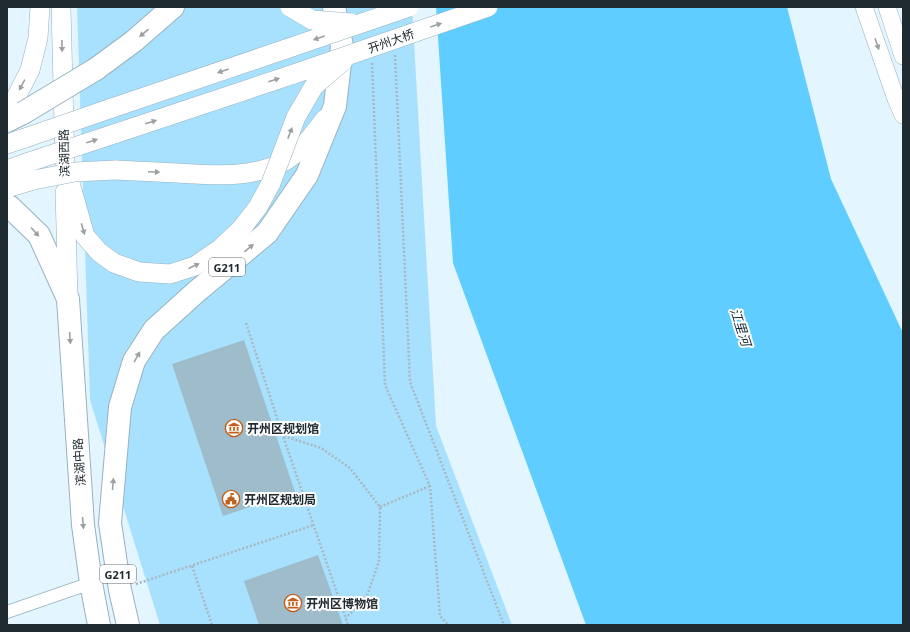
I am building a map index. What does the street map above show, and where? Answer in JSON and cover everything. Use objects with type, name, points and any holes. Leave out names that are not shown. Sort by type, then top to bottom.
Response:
[{"type":"highway","points":[[12,115],[96,69],[134,41],[173,7]]},
{"type":"highway","name":"G211","points":[[128,625],[120,590],[110,523],[120,407],[134,361],[154,330],[196,292],[267,233],[307,175],[335,106],[342,46],[334,7]]},
{"type":"highway","name":"G211","points":[[7,206],[10,207],[39,235],[68,299]]},
{"type":"highway","name":"滨湖中路","points":[[68,299],[83,525],[91,583],[99,625]]},
{"type":"main road","points":[[12,115],[11,107],[30,70],[38,38],[40,7]]},
{"type":"main road","name":"滨湖西路","points":[[61,7],[68,299]]},
{"type":"main road","points":[[290,7],[312,20],[360,24]]},
{"type":"main road","points":[[7,144],[409,7]]},
{"type":"main road","name":"开州大桥","points":[[32,171],[114,134],[488,7]]},
{"type":"main road","points":[[864,7],[896,99],[903,114]]},
{"type":"main road","points":[[887,7],[903,56]]},
{"type":"main road","points":[[65,165],[85,236],[99,252],[114,263],[139,272],[170,274],[196,266],[221,248],[241,229],[258,207],[271,183],[296,117],[314,86],[352,54]]},
{"type":"main road","points":[[7,170],[75,172],[115,170],[235,175],[262,170],[285,161],[306,144],[335,106]]},
{"type":"main road","points":[[7,188],[32,171]]},
{"type":"street","points":[[7,612],[91,583]]},
{"type":"path","points":[[395,55],[410,382],[504,625]]},
{"type":"path","points":[[372,62],[385,385],[430,486],[440,616],[448,625]]},
{"type":"path","points":[[246,323],[348,625]]},
{"type":"path","points":[[283,436],[321,448],[350,468],[380,507],[379,561],[367,596],[346,618]]},
{"type":"path","points":[[380,507],[430,486]]},
{"type":"path","points":[[120,590],[314,525]]},
{"type":"path","points":[[192,566],[212,625]]},
{"type":"shaded area","points":[[77,7],[412,7],[436,426],[512,625],[160,625],[90,400]]},
{"type":"water","name":"江里河","points":[[436,7],[787,7],[831,179],[903,333],[903,625],[586,625],[453,263]]},
{"type":"building","name":"开州区规划馆","points":[[244,340],[295,492],[223,516],[172,364]]},
{"type":"building","name":"开州区博物馆","points":[[318,555],[343,625],[259,625],[244,581]]},
{"type":"place","name":"开州区规划馆","points":[[234,428]]},
{"type":"place","name":"开州区规划局","points":[[231,499]]},
{"type":"place","name":"开州区博物馆","points":[[293,603]]}]
